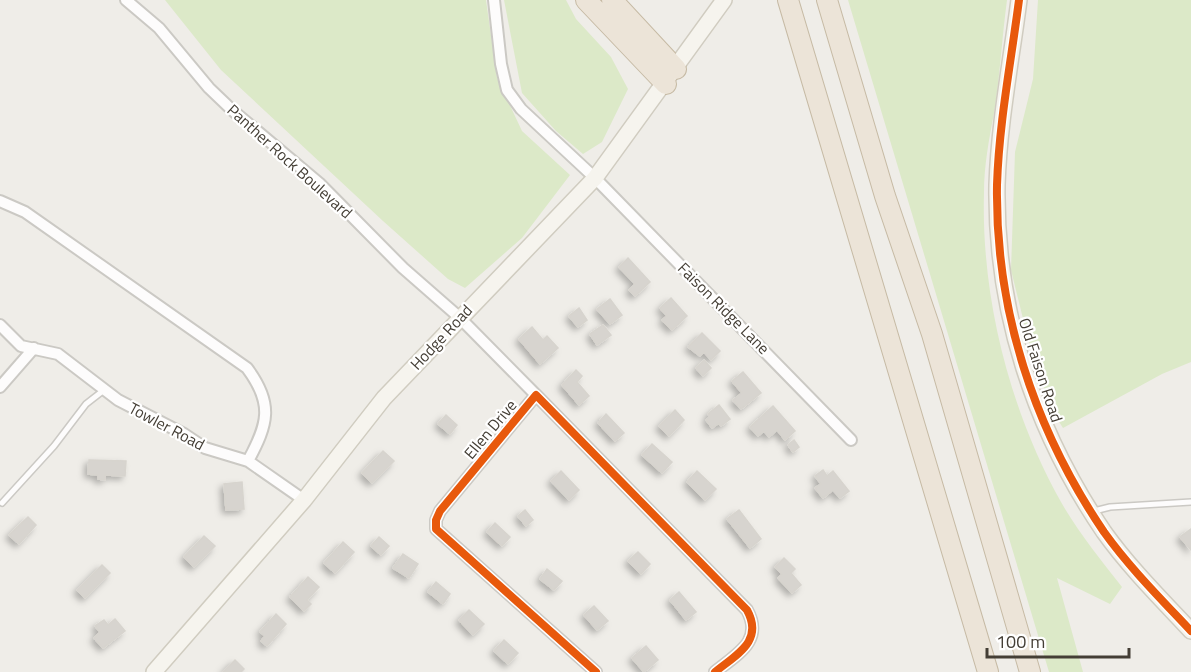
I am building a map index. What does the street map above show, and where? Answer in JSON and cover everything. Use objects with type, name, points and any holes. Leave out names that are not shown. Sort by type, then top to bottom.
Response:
[{"type":"highway","points":[[586,0],[671,77]]},
{"type":"highway","points":[[612,0],[671,77]]},
{"type":"highway","points":[[788,0],[988,672]]},
{"type":"highway","points":[[827,0],[885,196],[932,334],[1030,672]]},
{"type":"main road","name":"Hodge Road","points":[[154,672],[304,500],[384,398],[459,317],[595,178],[671,77],[724,0]]},
{"type":"main road","name":"Old Faison Road","points":[[1018,0],[1004,104],[997,186],[1002,277],[1012,333],[1050,437],[1092,512],[1105,533],[1142,578],[1191,631]]},
{"type":"street","name":"Panther Rock Boulevard","points":[[126,0],[159,28],[209,88],[232,110],[319,183],[403,268],[459,317]]},
{"type":"street","name":"Faison Ridge Lane","points":[[494,0],[501,64],[507,90],[521,109],[595,178],[851,440]]},
{"type":"street","points":[[0,201],[25,212],[247,368],[263,394],[267,413],[263,432],[248,461]]},
{"type":"street","name":"Ellen Drive","points":[[459,317],[747,610],[754,631],[750,640],[715,672]]},
{"type":"street","name":"Towler Road","points":[[0,325],[21,346],[58,354],[118,400],[184,434],[204,448],[248,461],[304,500]]},
{"type":"street","points":[[0,387],[34,348]]},
{"type":"street","name":"Ellen Drive","points":[[536,395],[440,511],[436,519],[436,529],[596,672]]},
{"type":"lane","points":[[2,503],[54,446],[93,396],[105,390]]},
{"type":"lane","points":[[1092,512],[1110,507],[1191,502]]},
{"type":"green space","points":[[165,0],[486,0],[497,78],[522,131],[570,175],[522,238],[465,288],[448,279],[383,221],[221,70]]},
{"type":"green space","points":[[504,0],[566,0],[576,19],[611,57],[628,89],[602,142],[583,154],[556,131],[522,93]]},
{"type":"green space","points":[[848,0],[1007,0],[985,172],[984,233],[988,273],[1002,353],[1027,430],[1061,502],[1090,546],[1122,587],[1110,604],[1057,578],[1083,672],[1049,672]]},
{"type":"green space","points":[[1038,0],[1191,0],[1191,362],[1162,374],[1063,428],[1051,409],[1029,343],[1011,270],[1015,152],[1033,79]]},
{"type":"building","points":[[628,258],[650,282],[635,296],[629,290],[635,284],[619,267]]},
{"type":"building","points":[[671,298],[687,316],[672,330],[662,320],[667,316],[660,308]]},
{"type":"building","points":[[610,299],[622,315],[610,324],[597,309]]},
{"type":"building","points":[[579,308],[587,320],[578,327],[569,316]]},
{"type":"building","points":[[603,325],[611,335],[597,345],[590,334]]},
{"type":"building","points":[[532,327],[543,340],[547,336],[558,348],[540,364],[519,339]]},
{"type":"building","points":[[702,333],[720,351],[711,360],[704,352],[700,356],[688,347]]},
{"type":"building","points":[[704,360],[711,368],[703,376],[696,368]]},
{"type":"building","points":[[576,370],[582,376],[577,382],[589,396],[579,405],[562,385]]},
{"type":"building","points":[[743,372],[761,393],[741,409],[733,400],[742,393],[732,381]]},
{"type":"building","points":[[719,405],[730,419],[721,426],[719,423],[712,428],[706,420],[710,417],[708,414]]},
{"type":"building","points":[[773,406],[795,431],[785,440],[777,430],[769,437],[764,431],[758,436],[750,427]]},
{"type":"building","points":[[675,410],[684,420],[669,436],[659,426]]},
{"type":"building","points":[[606,414],[624,433],[615,441],[598,423]]},
{"type":"building","points":[[446,415],[457,425],[450,434],[438,424]]},
{"type":"building","points":[[794,440],[799,447],[793,452],[788,445]]},
{"type":"building","points":[[652,444],[672,462],[662,473],[642,455]]},
{"type":"building","points":[[383,451],[394,461],[372,483],[362,473]]},
{"type":"building","points":[[89,460],[126,461],[125,476],[105,475],[105,480],[98,479],[98,475],[88,474]]},
{"type":"building","points":[[823,470],[827,476],[833,471],[849,491],[840,498],[833,490],[823,498],[815,488],[821,484],[815,476]]},
{"type":"building","points":[[561,471],[579,490],[569,500],[551,481]]},
{"type":"building","points":[[697,471],[716,489],[705,500],[687,482]]},
{"type":"building","points":[[242,482],[244,509],[226,510],[224,484]]},
{"type":"building","points":[[525,510],[533,520],[526,526],[518,516]]},
{"type":"building","points":[[739,510],[761,539],[750,548],[727,519]]},
{"type":"building","points":[[28,517],[36,525],[19,544],[9,535]]},
{"type":"building","points":[[495,523],[510,537],[502,546],[487,532]]},
{"type":"building","points":[[1191,529],[1191,550],[1180,537]]},
{"type":"building","points":[[204,536],[215,546],[194,567],[184,557]]},
{"type":"building","points":[[379,537],[389,546],[381,555],[371,546]]},
{"type":"building","points":[[343,542],[354,552],[335,573],[324,563]]},
{"type":"building","points":[[638,552],[650,564],[641,574],[628,561]]},
{"type":"building","points":[[403,554],[418,564],[409,578],[393,568]]},
{"type":"building","points":[[784,558],[795,569],[791,573],[801,585],[792,593],[778,578],[782,574],[775,567]]},
{"type":"building","points":[[102,565],[110,573],[85,598],[77,590]]},
{"type":"building","points":[[547,569],[562,581],[554,590],[540,579]]},
{"type":"building","points":[[308,577],[319,587],[307,600],[311,604],[304,611],[290,597]]},
{"type":"building","points":[[436,582],[450,594],[443,604],[428,592]]},
{"type":"building","points":[[679,592],[696,612],[686,620],[670,600]]},
{"type":"building","points":[[594,606],[608,621],[597,630],[584,615]]},
{"type":"building","points":[[469,610],[484,624],[473,635],[459,620]]},
{"type":"building","points":[[276,614],[286,624],[267,646],[261,641],[265,636],[260,632]]},
{"type":"building","points":[[115,619],[125,631],[103,648],[94,638],[100,632],[95,626],[104,620],[108,625]]},
{"type":"building","points":[[504,640],[518,653],[508,664],[494,651]]},
{"type":"building","points":[[646,646],[658,660],[644,672],[632,658]]},
{"type":"building","points":[[235,660],[244,669],[241,672],[223,672]]},
{"type":"cycle path","points":[[1019,0],[1003,116],[997,185],[998,232],[1003,277],[1023,367],[1057,452],[1079,493],[1114,545],[1191,631]]},
{"type":"cycle path","points":[[596,672],[436,529],[436,520],[440,511],[536,395],[747,610],[752,630],[746,646],[715,672]]}]
